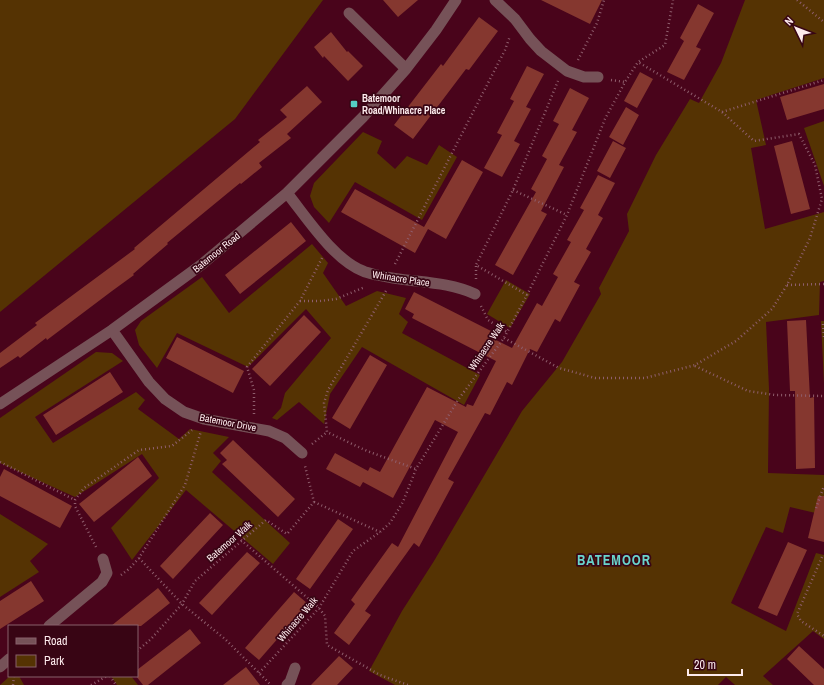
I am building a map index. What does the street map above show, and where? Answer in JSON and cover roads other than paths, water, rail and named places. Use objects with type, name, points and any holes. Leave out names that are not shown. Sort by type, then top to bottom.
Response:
[{"type":"street","name":"Batemoor Road","points":[[0,404],[112,330],[201,265],[287,194],[363,117],[406,69],[436,30],[456,0]]},
{"type":"street","points":[[495,0],[515,19],[541,51],[567,71],[584,77],[598,77]]},
{"type":"street","points":[[349,13],[406,69]]},
{"type":"street","name":"Whinacre Place","points":[[287,194],[343,260],[362,271],[387,277],[430,282],[464,289],[475,294]]},
{"type":"street","name":"Batemoor Drive","points":[[112,330],[149,382],[165,399],[184,412],[204,419],[269,431],[285,438],[302,453]]},
{"type":"street","points":[[50,625],[102,582],[107,573],[103,559]]},
{"type":"street","points":[[0,667],[8,660]]},
{"type":"street","points":[[287,685],[290,682],[294,668]]},
{"type":"place","name":"Batemoor Road/Whinacre Place","points":[[354,104]]},
{"type":"district","name":"BATEMOOR","points":[[614,560]]}]
